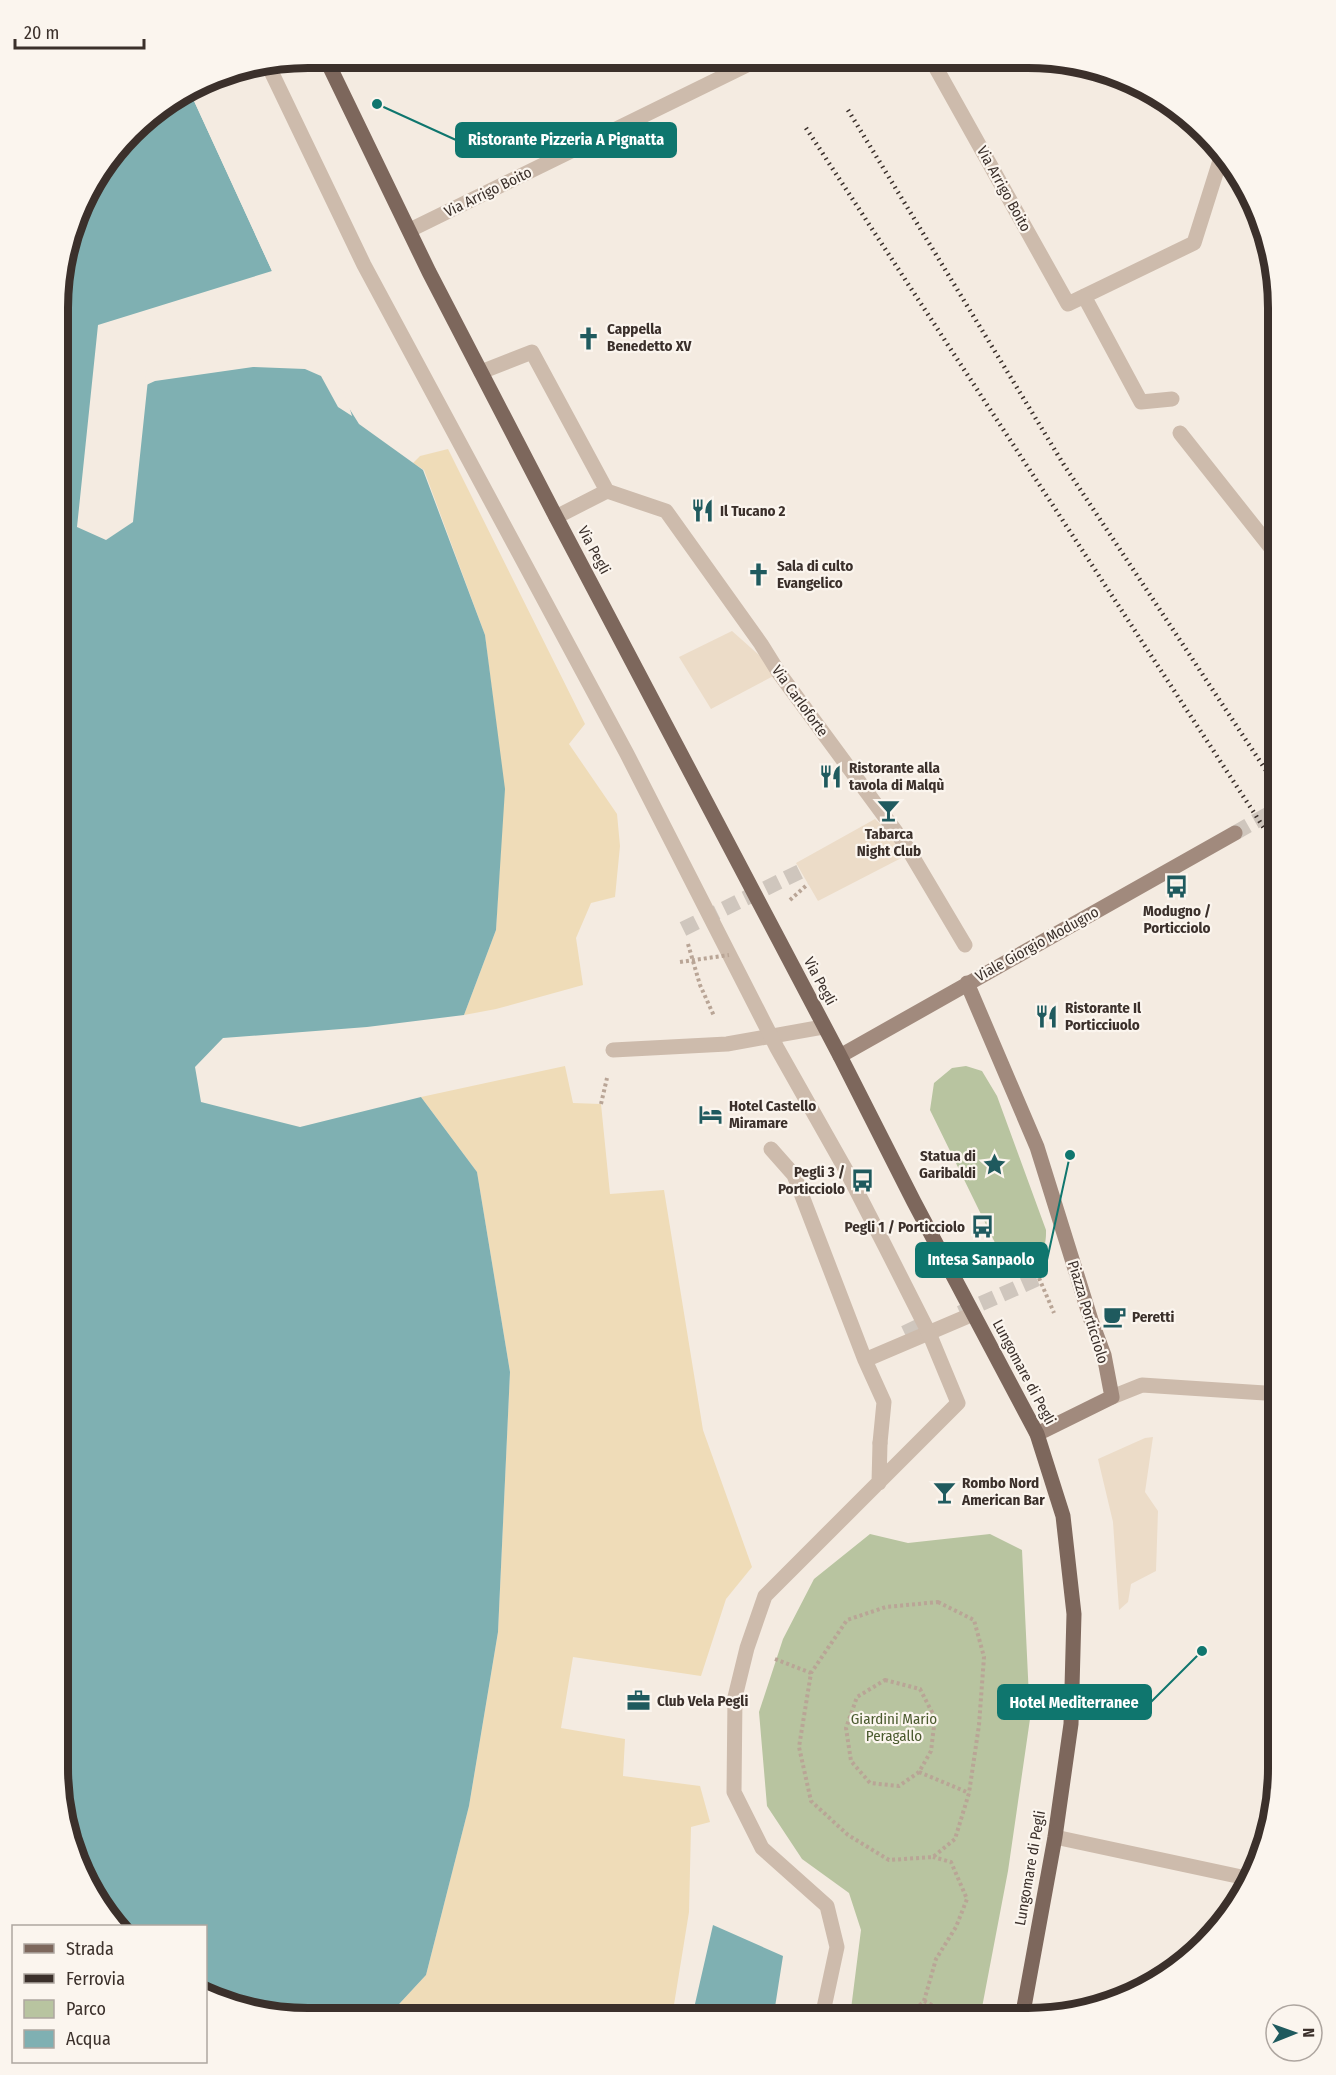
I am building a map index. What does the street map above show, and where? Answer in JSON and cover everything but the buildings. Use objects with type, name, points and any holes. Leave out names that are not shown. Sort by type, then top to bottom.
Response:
[{"type":"main road","name":"Via Pegli","points":[[330,68],[429,272],[840,1056]]},
{"type":"main road","name":"Lungomare di Pegli","points":[[840,1056],[973,1314],[1038,1434],[1063,1516],[1074,1614],[1071,1724],[1055,1837],[1024,2007]]},
{"type":"street","name":"Via Arrigo Boito","points":[[410,230],[742,68]]},
{"type":"street","name":"Via Arrigo Boito","points":[[936,68],[1068,304],[1084,296]]},
{"type":"street","points":[[271,71],[364,265],[627,754],[771,1036],[847,1172],[929,1333],[958,1403],[765,1596],[747,1648],[735,1697],[734,1792],[762,1848],[826,1906],[837,1947],[824,2007]]},
{"type":"street","points":[[1172,399],[1141,402],[1084,296],[1194,243],[1220,162]]},
{"type":"street","points":[[481,372],[532,352],[607,490],[556,517]]},
{"type":"street","points":[[1180,433],[1268,544]]},
{"type":"street","name":"Via Carloforte","points":[[607,490],[666,511],[761,644],[779,673],[905,844],[965,945]]},
{"type":"street","name":"Viale Giorgio Modugno","points":[[840,1056],[1235,833]]},
{"type":"street","name":"Piazza Porticciolo","points":[[967,983],[1037,1147],[1104,1355],[1112,1397]]},
{"type":"street","points":[[613,1050],[727,1044],[823,1026]]},
{"type":"street","points":[[771,1149],[794,1175],[865,1360],[884,1402],[879,1483]]},
{"type":"street","points":[[865,1360],[973,1314]]},
{"type":"street","points":[[1038,1434],[1142,1384],[1268,1394]]},
{"type":"street","points":[[1055,1837],[1242,1877]]},
{"type":"path","points":[[686,940],[700,985]]},
{"type":"path","points":[[680,962],[729,954]]},
{"type":"path","points":[[1039,1278],[1055,1315]]},
{"type":"path","points":[[918,2007],[924,2001],[936,1959],[956,1927],[967,1899],[951,1862],[933,1857],[889,1860],[848,1835],[811,1801],[799,1747],[811,1673],[848,1620],[886,1607],[938,1602],[974,1620],[984,1657],[979,1725],[969,1793],[956,1839],[933,1857]]},
{"type":"path","points":[[747,1648],[811,1673]]},
{"type":"path","points":[[885,1680],[921,1689],[935,1718],[931,1751],[919,1772],[899,1786],[870,1783],[851,1761],[846,1728],[857,1697],[885,1680]]},
{"type":"path","points":[[919,1772],[969,1793]]},
{"type":"path","points":[[924,2001],[936,2007]]},
{"type":"green space","points":[[966,1066],[982,1071],[997,1096],[1046,1230],[1042,1251],[1032,1260],[1016,1258],[998,1249],[930,1110],[934,1083],[952,1068]]},
{"type":"green space","name":"Giardini Mario Peragallo","points":[[870,1534],[908,1543],[990,1534],[1022,1550],[1030,1719],[1008,1871],[982,2007],[851,2007],[861,1930],[849,1893],[802,1859],[767,1806],[759,1712],[783,1639],[814,1579]]},
{"type":"sand","points":[[448,449],[585,724],[569,744],[617,814],[620,846],[615,897],[591,903],[576,938],[583,985],[496,1009],[464,1015],[496,930],[504,789],[485,635],[424,470],[413,463],[420,456]]},
{"type":"sand","points":[[565,1066],[573,1103],[601,1104],[610,1194],[664,1190],[703,1430],[752,1567],[726,1599],[701,1676],[573,1657],[561,1728],[625,1739],[623,1776],[700,1786],[710,1822],[691,1827],[689,1912],[674,2007],[396,2007],[426,1975],[469,1806],[498,1632],[510,1372],[477,1172],[421,1097]]},
{"type":"shaded area","points":[[732,631],[779,673],[711,709],[679,657]]},
{"type":"shaded area","points":[[875,819],[911,853],[818,901],[796,863]]},
{"type":"shaded area","points":[[1153,1437],[1145,1492],[1158,1511],[1156,1571],[1131,1584],[1128,1602],[1119,1610],[1113,1522],[1098,1459],[1145,1438]]},
{"type":"water","points":[[192,97],[272,271],[98,325],[77,527],[106,540],[133,522],[149,370],[315,354],[359,424],[423,470],[485,635],[505,789],[496,930],[464,1015],[367,1027],[223,1038],[195,1067],[201,1102],[300,1127],[421,1097],[477,1172],[510,1372],[498,1632],[469,1806],[426,1975],[396,2007],[292,2007],[261,2003],[230,1995],[207,1985],[207,1925],[126,1925],[92,1874],[80,1845],[72,1814],[68,1783],[68,292],[72,261],[80,230],[92,201],[108,174],[127,149],[149,127]]},
{"type":"water","points":[[713,1925],[783,1956],[775,2007],[694,2007]]},
{"type":"pier","points":[[194,96],[275,270],[273,274],[270,274],[272,271],[192,97]]},
{"type":"pier","points":[[248,345],[317,351],[347,399],[352,416],[338,407],[321,376],[305,369],[253,367],[155,381],[144,386],[147,368]]},
{"type":"tunnel","points":[[1235,833],[1268,814]]},
{"type":"tunnel","points":[[683,929],[801,871]]},
{"type":"tunnel","points":[[960,1313],[1039,1278]]},
{"type":"tunnel","points":[[908,1323],[917,1342]]},
{"type":"railway","points":[[848,110],[1064,465],[1268,773]]},
{"type":"railway","points":[[806,128],[1268,834]]},
{"type":"place","name":"Ristorante Pizzeria A Pignatta","points":[[377,104]]},
{"type":"place","name":"Cappella Benedetto XV","points":[[589,338]]},
{"type":"place","name":"Il Tucano 2","points":[[702,511]]},
{"type":"place","name":"Sala di culto Evangelico","points":[[759,575]]},
{"type":"place","name":"Ristorante alla tavola di Malqù","points":[[831,777]]},
{"type":"place","name":"Tabarca Night Club","points":[[889,810]]},
{"type":"place","name":"Modugno / Porticciolo","points":[[1177,887]]},
{"type":"place","name":"Ristorante Il Porticciuolo","points":[[1047,1017]]},
{"type":"place","name":"Hotel Castello Miramare","points":[[711,1115]]},
{"type":"place","name":"Intesa Sanpaolo","points":[[1070,1155]]},
{"type":"place","name":"Statua di Garibaldi","points":[[994,1165]]},
{"type":"place","name":"Pegli 3 / Porticciolo","points":[[863,1181]]},
{"type":"place","name":"Pegli 1 / Porticciolo","points":[[983,1227]]},
{"type":"place","name":"Peretti","points":[[1114,1317]]},
{"type":"place","name":"Rombo Nord American Bar","points":[[944,1492]]},
{"type":"place","name":"Hotel Mediterranee","points":[[1202,1651]]},
{"type":"place","name":"Club Vela Pegli","points":[[639,1701]]}]
